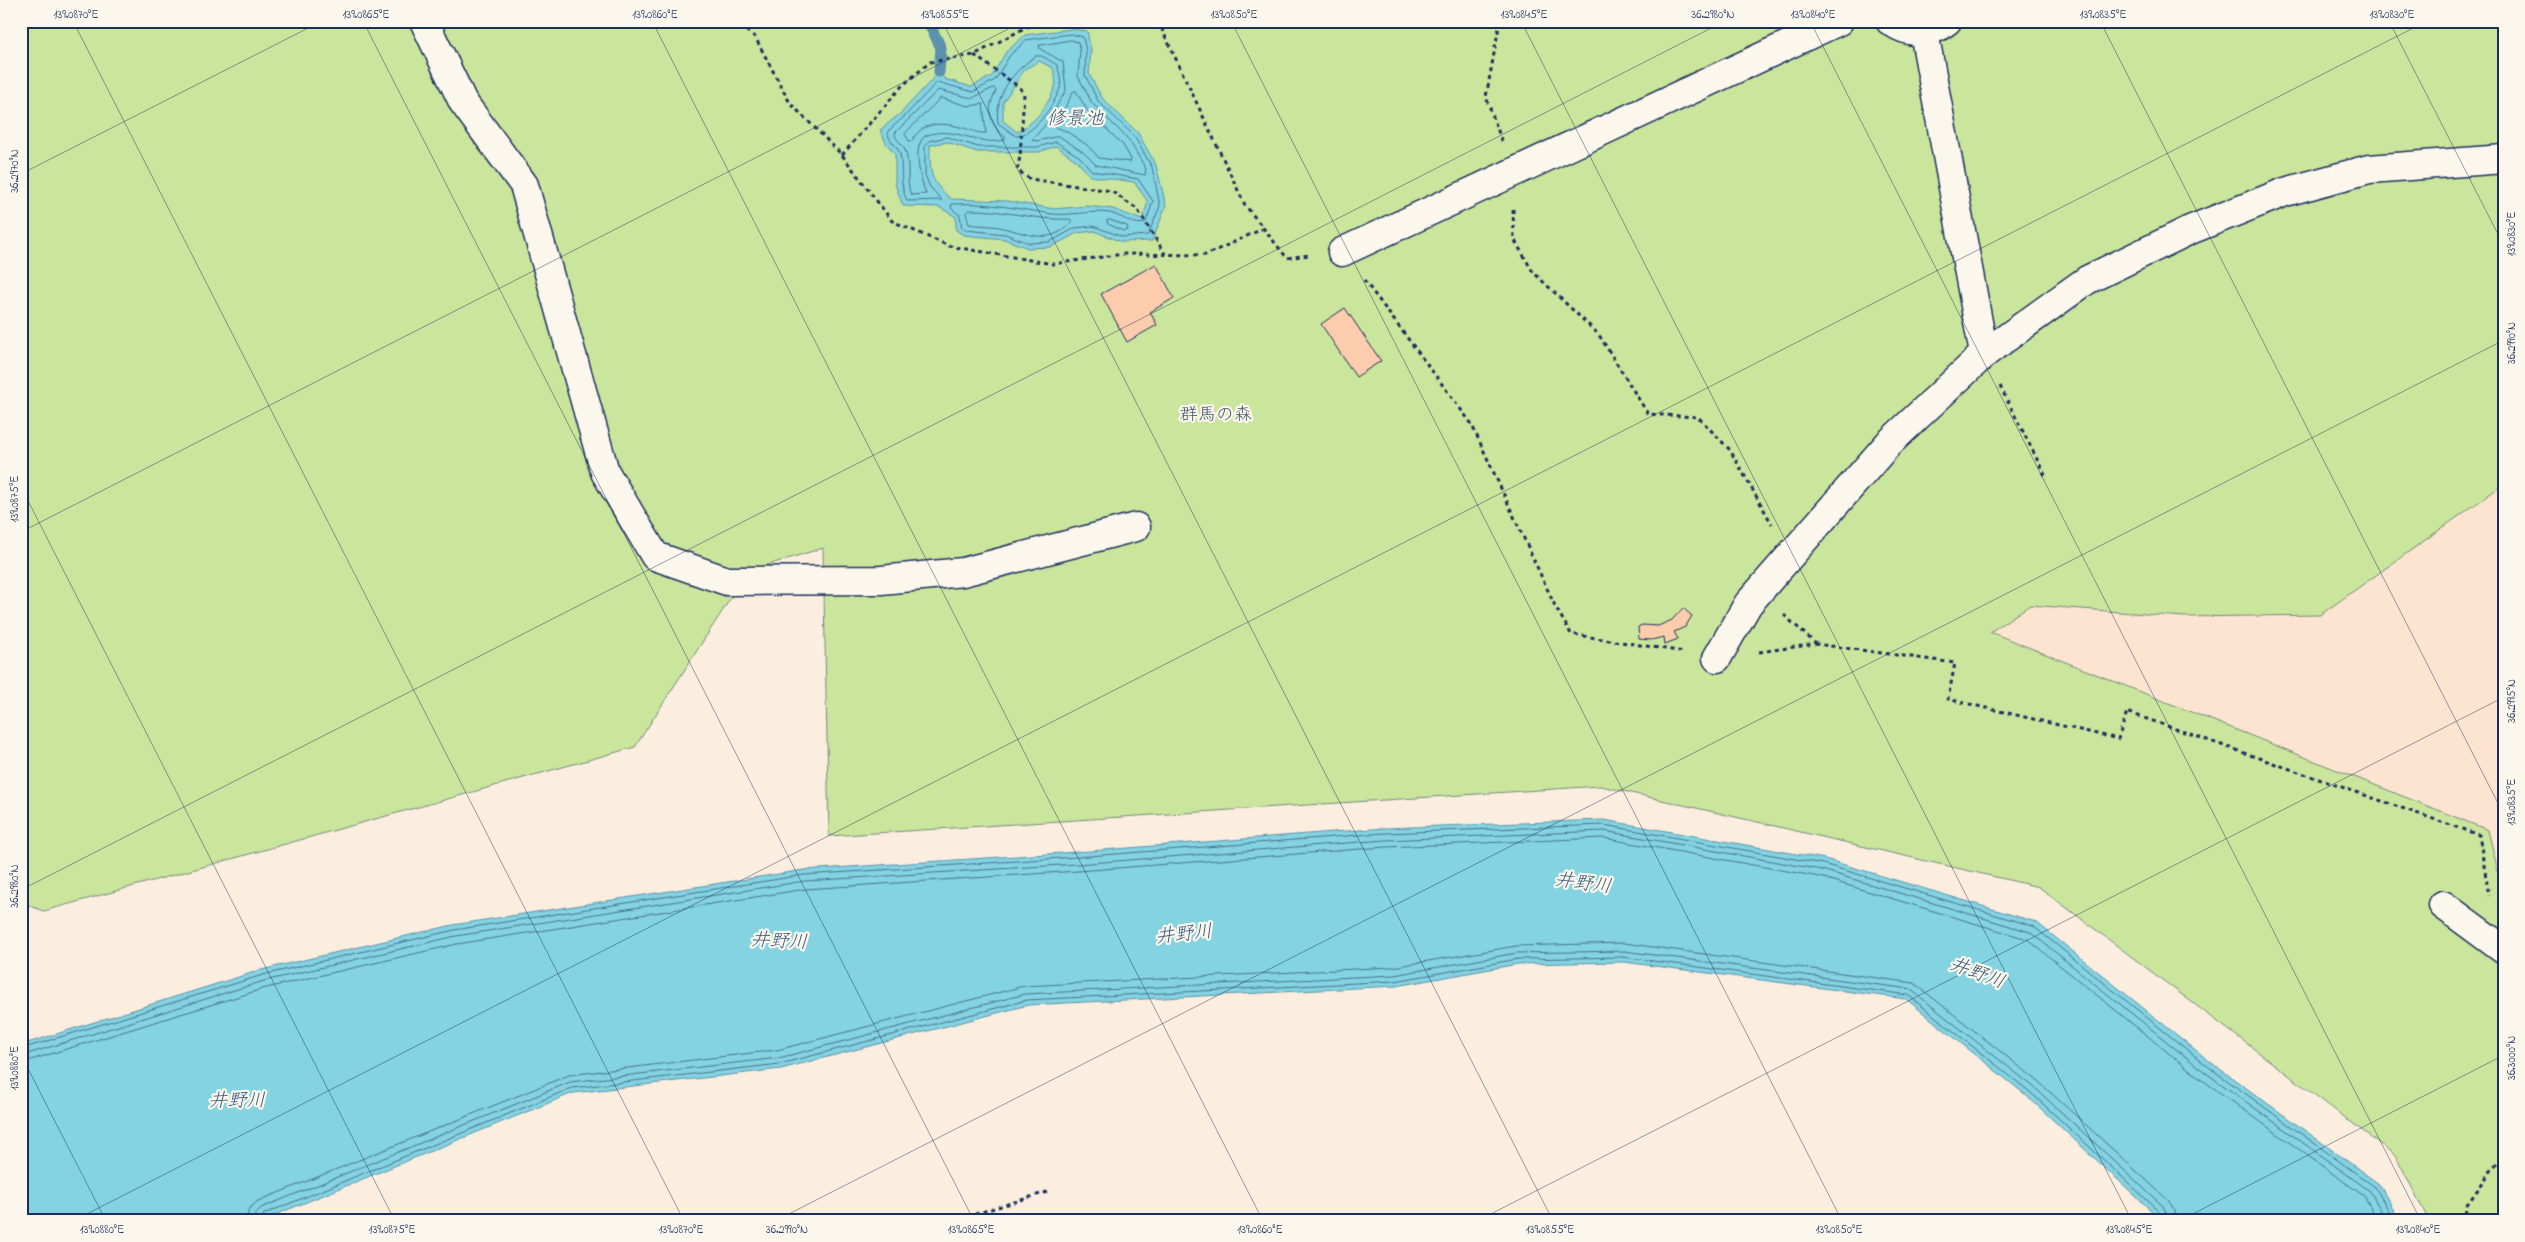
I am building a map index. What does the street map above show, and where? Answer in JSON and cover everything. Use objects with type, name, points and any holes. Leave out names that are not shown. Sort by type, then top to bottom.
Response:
[{"type":"lane","points":[[424,21],[463,102],[524,185],[605,472],[655,556],[727,581],[881,580],[964,572],[1136,527]]},
{"type":"lane","points":[[1342,252],[1839,21]]},
{"type":"lane","points":[[1890,21],[1907,32],[1936,27],[1984,354]]},
{"type":"lane","points":[[1718,658],[1748,604],[1889,444],[1984,354],[2087,280],[2190,230],[2285,192],[2369,169],[2504,159]]},
{"type":"lane","points":[[2442,905],[2504,950]]},
{"type":"path","points":[[733,21],[755,37],[790,103],[842,155],[892,221],[949,246],[1053,264],[1123,254],[1206,255],[1262,229]]},
{"type":"path","points":[[1025,21],[1028,26]]},
{"type":"path","points":[[842,155],[902,86],[930,62],[974,55],[1038,21]]},
{"type":"path","points":[[1500,21],[1486,97],[1513,173],[1514,239],[1533,272],[1599,335],[1648,414],[1698,417],[1730,450],[1772,525],[1801,543]]},
{"type":"path","points":[[974,55],[1019,86],[1024,93],[1020,157],[1017,170],[1030,179],[1111,192],[1137,209],[1166,255]]},
{"type":"path","points":[[1984,354],[2047,479]]},
{"type":"path","points":[[2465,1221],[2466,1206],[2504,1153]]},
{"type":"path","points":[[952,1221],[1047,1192]]},
{"type":"shaded area","points":[[2504,328],[2504,885],[1989,632],[2372,384]]},
{"type":"green space","name":"群馬の森","points":[[21,21],[2504,21],[2504,484],[2320,615],[2184,617],[2030,605],[1990,632],[2488,830],[2501,883],[2504,886],[2504,1221],[2429,1221],[2396,1156],[2039,887],[1601,786],[829,836],[823,548],[748,571],[635,747],[44,911],[21,903]]},
{"type":"water","name":"修景池","points":[[1071,29],[1087,31],[1091,50],[1089,74],[1102,98],[1138,133],[1156,165],[1166,206],[1152,241],[1122,242],[1094,231],[1077,233],[1051,247],[1028,248],[1004,239],[963,235],[956,230],[956,217],[939,207],[903,206],[895,184],[895,154],[886,143],[880,130],[901,113],[939,72],[945,79],[971,87],[992,76],[1006,52],[1025,35]],"holes":[[[1039,61],[1053,68],[1056,85],[1040,114],[1017,132],[1003,121],[1003,102],[1025,69]],[[947,142],[977,152],[1039,152],[1056,146],[1077,161],[1090,176],[1134,182],[1148,202],[1142,220],[1113,209],[1087,206],[1054,209],[1007,201],[951,199],[938,187],[932,176],[930,163],[930,145]]]},
{"type":"water","name":"井野川","points":[[1604,820],[1825,859],[2036,922],[2213,1064],[2379,1184],[2400,1221],[2160,1221],[2155,1214],[2027,1096],[1906,999],[1624,962],[1518,964],[1396,986],[1028,1005],[781,1069],[573,1093],[260,1221],[21,1221],[21,1045],[261,970],[453,925],[804,870],[1077,852],[1385,828]]},
{"type":"building","points":[[1156,264],[1174,298],[1150,312],[1157,325],[1127,342],[1101,294]]},
{"type":"building","points":[[1345,308],[1381,361],[1356,377],[1321,324]]},
{"type":"building","points":[[1683,608],[1692,616],[1685,627],[1674,632],[1678,639],[1665,644],[1664,637],[1651,640],[1639,639],[1638,627],[1642,625],[1658,626],[1672,620]]},
{"type":"waterway","points":[[928,21],[941,48],[939,72]]}]
